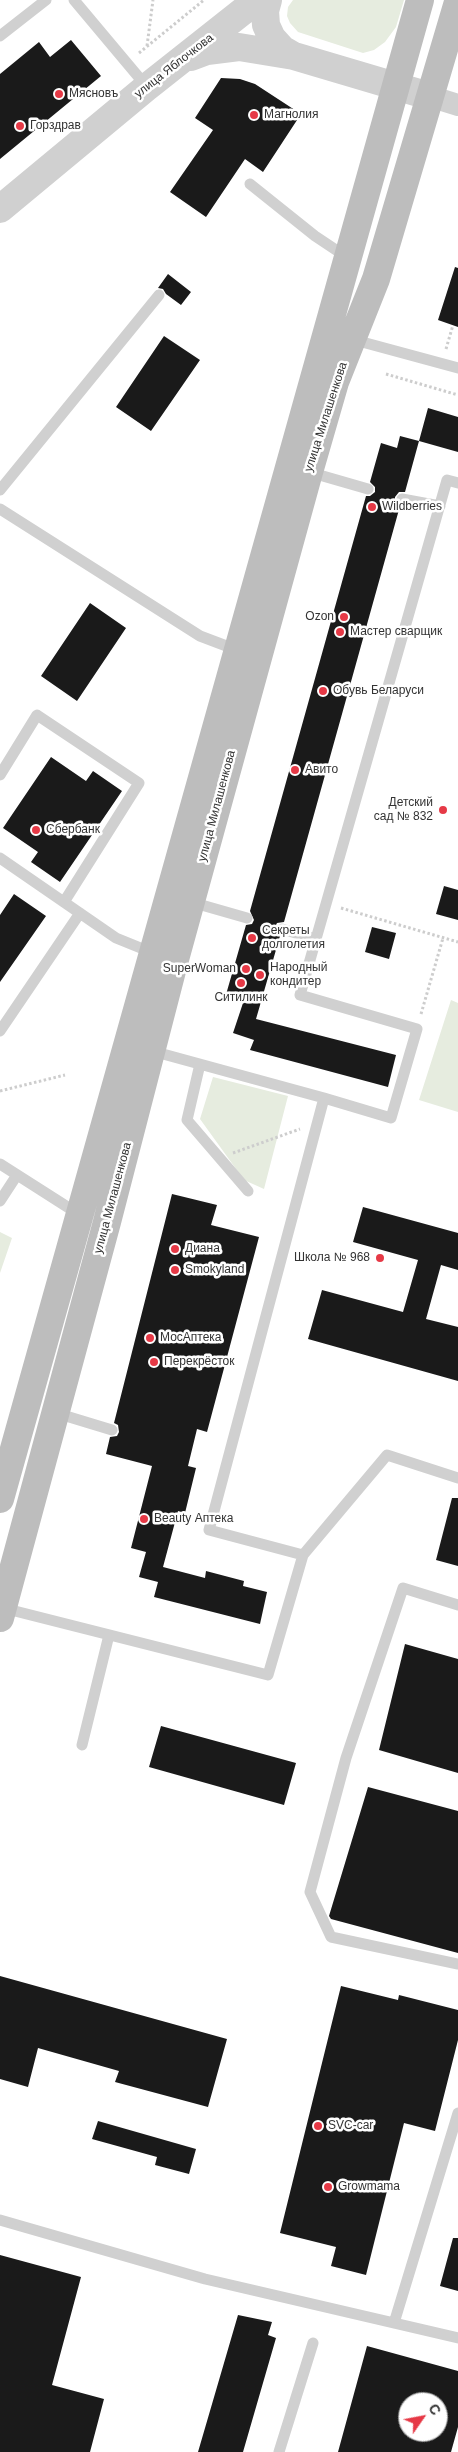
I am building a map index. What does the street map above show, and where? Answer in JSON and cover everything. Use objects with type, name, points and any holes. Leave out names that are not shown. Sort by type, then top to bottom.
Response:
[{"type":"main road","name":"улица Милашенкова","points":[[0,1499],[237,650],[336,307],[420,0]]},
{"type":"main road","name":"улица Милашенкова","points":[[1,1613],[56,1413],[246,694],[308,472],[335,382],[376,279],[458,2]]},
{"type":"street","name":"улица Яблочкова","points":[[0,209],[147,87],[257,0]]},
{"type":"street","points":[[268,0],[265,11],[266,25],[272,38],[282,49],[294,56]]},
{"type":"street","points":[[179,62],[207,51],[239,47],[294,56],[458,105]]},
{"type":"lane","points":[[0,36],[46,0]]},
{"type":"lane","points":[[74,0],[147,87]]},
{"type":"lane","points":[[250,184],[315,236],[349,259]]},
{"type":"lane","points":[[0,490],[159,296]]},
{"type":"lane","points":[[336,307],[339,325],[352,340],[458,368]]},
{"type":"lane","points":[[308,472],[368,489]]},
{"type":"lane","points":[[152,1050],[391,1118],[416,1029],[300,996],[447,480],[458,483]]},
{"type":"lane","points":[[402,499],[440,506]]},
{"type":"lane","points":[[0,509],[200,636],[237,650]]},
{"type":"lane","points":[[0,775],[37,715],[139,783],[64,902]]},
{"type":"lane","points":[[0,858],[116,938],[153,954]]},
{"type":"lane","points":[[191,902],[248,918]]},
{"type":"lane","points":[[0,1031],[80,913]]},
{"type":"lane","points":[[282,929],[316,939]]},
{"type":"lane","points":[[200,1064],[188,1120],[248,1191]]},
{"type":"lane","points":[[303,1555],[210,1530],[324,1098]]},
{"type":"lane","points":[[0,1164],[80,1215]]},
{"type":"lane","points":[[0,1201],[17,1175]]},
{"type":"lane","points":[[56,1413],[112,1430]]},
{"type":"lane","points":[[1,1613],[109,1635],[268,1675],[303,1555],[386,1455],[458,1478]]},
{"type":"lane","points":[[458,1605],[403,1588],[346,1758],[310,1892],[332,1937],[458,1964]]},
{"type":"lane","points":[[82,1746],[109,1635]]},
{"type":"lane","points":[[394,2322],[458,2113]]},
{"type":"lane","points":[[0,2220],[204,2279],[458,2338]]},
{"type":"lane","points":[[279,2452],[312,2343]]},
{"type":"path","points":[[147,46],[153,0]]},
{"type":"path","points":[[126,63],[204,0]]},
{"type":"path","points":[[441,363],[453,326]]},
{"type":"path","points":[[386,374],[458,395]]},
{"type":"path","points":[[326,904],[458,942]]},
{"type":"path","points":[[416,1029],[443,938]]},
{"type":"path","points":[[0,1091],[65,1075]]},
{"type":"path","points":[[219,1157],[317,1123]]},
{"type":"shaded area","points":[[293,0],[404,0],[396,27],[385,42],[374,50],[363,53],[298,32],[287,16],[288,7]]},
{"type":"shaded area","points":[[451,1000],[458,1003],[458,1112],[419,1100]]},
{"type":"shaded area","points":[[213,1077],[288,1096],[264,1189],[244,1180],[200,1119]]},
{"type":"shaded area","points":[[0,1232],[12,1238],[0,1273]]},
{"type":"building","points":[[71,40],[101,76],[0,159],[0,74],[39,42],[50,57]]},
{"type":"building","points":[[221,78],[240,79],[255,84],[301,114],[263,172],[245,159],[206,217],[170,192],[213,130],[195,118]]},
{"type":"building","points":[[455,267],[458,268],[458,327],[438,320]]},
{"type":"building","points":[[168,274],[191,292],[181,305],[166,294],[163,289],[158,288]]},
{"type":"building","points":[[164,336],[200,360],[151,431],[116,407]]},
{"type":"building","points":[[428,408],[458,417],[458,452],[419,441]]},
{"type":"building","points":[[400,436],[419,441],[405,492],[399,492],[395,497],[395,502],[400,506],[284,922],[277,923],[275,927],[276,934],[280,936],[256,1019],[396,1055],[388,1087],[250,1050],[254,1040],[233,1033],[243,1003],[225,998],[246,925],[252,924],[254,920],[250,911],[366,496],[370,496],[375,492],[375,487],[370,482],[381,443],[397,448]]},
{"type":"building","points":[[90,603],[126,628],[77,701],[41,676]]},
{"type":"building","points":[[51,757],[86,781],[93,771],[122,791],[60,882],[31,862],[38,852],[3,828]]},
{"type":"building","points":[[444,886],[458,890],[458,920],[436,914]]},
{"type":"building","points":[[14,894],[46,916],[0,982],[0,915]]},
{"type":"building","points":[[372,927],[396,933],[389,959],[365,952]]},
{"type":"building","points":[[172,1194],[217,1205],[211,1225],[259,1237],[207,1432],[197,1429],[188,1466],[196,1468],[185,1513],[178,1511],[163,1567],[205,1578],[206,1571],[244,1581],[243,1586],[267,1592],[260,1624],[154,1597],[158,1582],[139,1577],[146,1552],[131,1548],[152,1466],[106,1454],[110,1437],[117,1436],[119,1432],[118,1425],[114,1423]]},
{"type":"building","points":[[363,1207],[458,1233],[458,1270],[441,1265],[426,1319],[458,1327],[458,1381],[308,1339],[322,1290],[403,1312],[418,1260],[353,1242]]},
{"type":"building","points":[[452,1498],[458,1498],[458,1566],[436,1560]]},
{"type":"building","points":[[405,1644],[458,1659],[458,1773],[379,1750]]},
{"type":"building","points":[[161,1726],[296,1763],[284,1805],[149,1767]]},
{"type":"building","points":[[368,1787],[458,1811],[458,1953],[331,1919],[329,1916]]},
{"type":"building","points":[[0,1976],[227,2039],[208,2107],[115,2082],[119,2071],[38,2048],[28,2087],[0,2079]]},
{"type":"building","points":[[341,1986],[398,2000],[399,1995],[458,2010],[458,2040],[435,2131],[404,2123],[366,2275],[331,2266],[336,2247],[280,2233]]},
{"type":"building","points":[[98,2121],[196,2149],[189,2174],[155,2165],[157,2157],[92,2139]]},
{"type":"building","points":[[453,2238],[458,2238],[458,2291],[440,2286]]},
{"type":"building","points":[[0,2255],[81,2277],[52,2385],[104,2399],[90,2452],[0,2452]]},
{"type":"building","points":[[238,2315],[272,2322],[268,2335],[276,2338],[243,2452],[198,2452]]},
{"type":"building","points":[[367,2346],[458,2371],[458,2427],[451,2452],[338,2452]]},
{"type":"place","name":"Мясновъ","points":[[59,94]]},
{"type":"place","name":"Магнолия","points":[[254,115]]},
{"type":"place","name":"Горздрав","points":[[20,126]]},
{"type":"place","name":"Wildberries","points":[[372,507]]},
{"type":"place","name":"Ozon","points":[[344,617]]},
{"type":"place","name":"Мастер сварщик","points":[[340,632]]},
{"type":"place","name":"Обувь Беларуси","points":[[323,691]]},
{"type":"place","name":"Авито","points":[[295,770]]},
{"type":"place","name":"Детский сад № 832","points":[[443,810]]},
{"type":"place","name":"Сбербанк","points":[[36,830]]},
{"type":"place","name":"Секреты долголетия","points":[[252,938]]},
{"type":"place","name":"SuperWoman","points":[[246,969]]},
{"type":"place","name":"Народный кондитер","points":[[260,975]]},
{"type":"place","name":"Ситилинк","points":[[241,983]]},
{"type":"place","name":"Диана","points":[[175,1249]]},
{"type":"place","name":"Школа № 968","points":[[380,1258]]},
{"type":"place","name":"Smokyland","points":[[175,1270]]},
{"type":"place","name":"МосАптека","points":[[150,1338]]},
{"type":"place","name":"Перекрёсток","points":[[154,1362]]},
{"type":"place","name":"Beauty Аптека","points":[[144,1519]]},
{"type":"place","name":"SVC-car","points":[[318,2126]]},
{"type":"place","name":"Growmama","points":[[328,2187]]}]
